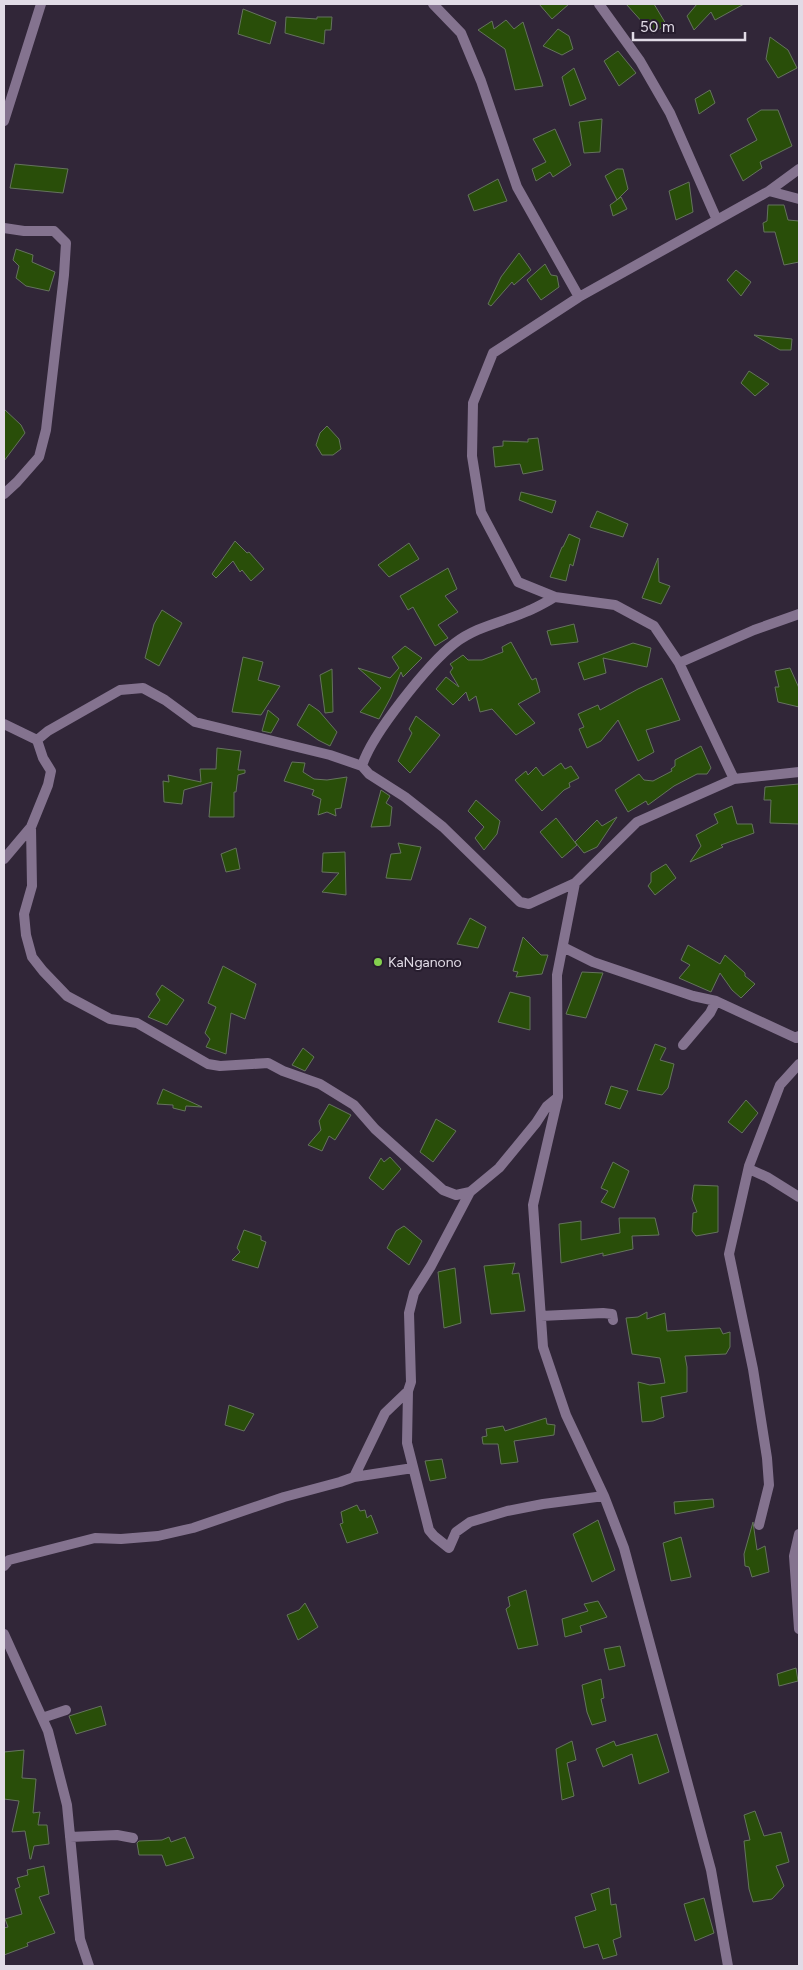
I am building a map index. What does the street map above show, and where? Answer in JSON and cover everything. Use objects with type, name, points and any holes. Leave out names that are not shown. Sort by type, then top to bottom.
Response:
[{"type":"street","points":[[4,121],[41,4]]},
{"type":"street","points":[[433,4],[461,33],[481,81],[518,187],[579,297]]},
{"type":"street","points":[[600,4],[640,61],[670,113],[717,220]]},
{"type":"street","points":[[734,778],[679,663],[654,626],[615,606],[556,597],[518,582],[481,512],[472,456],[473,403],[493,353],[579,297],[769,191],[799,169]]},
{"type":"street","points":[[769,191],[799,199]]},
{"type":"street","points":[[4,228],[24,231],[54,231],[66,243],[46,430],[39,457],[4,494]]},
{"type":"street","points":[[362,766],[366,753],[386,722],[430,667],[455,642],[488,625],[527,612],[556,597]]},
{"type":"street","points":[[679,663],[754,630],[799,614]]},
{"type":"street","points":[[37,740],[120,690],[143,688],[165,700],[195,722],[330,755],[362,766],[369,774],[405,797],[443,828],[520,902],[530,904],[576,883],[637,822],[734,778],[799,772]]},
{"type":"street","points":[[4,724],[37,740],[43,758],[51,771],[48,785],[30,827],[4,859]]},
{"type":"street","points":[[30,827],[32,886],[24,914],[26,935],[32,957],[42,972],[67,996],[110,1019],[137,1023],[208,1064],[220,1066],[268,1063],[283,1071],[320,1084],[354,1105],[375,1129],[443,1190],[456,1195],[470,1192]]},
{"type":"street","points":[[576,883],[557,975],[558,1097],[533,1206],[543,1346],[566,1415],[604,1496],[624,1548],[708,1861],[728,1966]]},
{"type":"street","points":[[563,947],[593,962],[693,996],[716,1001],[796,1038],[799,1036]]},
{"type":"street","points":[[683,1045],[710,1013],[716,1001]]},
{"type":"street","points":[[759,1526],[769,1486],[767,1458],[753,1369],[729,1254],[749,1169],[780,1085],[799,1064]]},
{"type":"street","points":[[558,1097],[547,1106],[536,1123],[499,1168],[470,1192],[431,1266],[414,1293],[409,1313],[411,1382],[408,1391],[407,1443],[429,1530],[449,1548],[456,1532],[470,1522],[507,1511],[604,1496]]},
{"type":"street","points":[[749,1169],[767,1177],[799,1197]]},
{"type":"street","points":[[541,1316],[603,1313],[612,1314],[613,1320]]},
{"type":"street","points":[[354,1477],[385,1412],[408,1391]]},
{"type":"street","points":[[4,1566],[9,1560],[95,1538],[121,1539],[158,1536],[193,1528],[284,1497],[354,1477],[413,1468]]},
{"type":"street","points":[[799,1534],[794,1556],[799,1629]]},
{"type":"street","points":[[4,1634],[48,1731],[67,1805],[80,1939],[88,1966]]},
{"type":"street","points":[[42,1718],[66,1710]]},
{"type":"street","points":[[70,1837],[118,1836],[133,1838]]},
{"type":"building","points":[[539,4],[569,4],[552,19]]},
{"type":"building","points":[[626,4],[654,4],[666,24],[653,34]]},
{"type":"building","points":[[697,4],[744,4],[715,20],[711,12],[694,30],[687,16]]},
{"type":"building","points":[[243,9],[276,22],[270,44],[238,34]]},
{"type":"building","points":[[286,17],[317,19],[317,17],[332,17],[331,30],[325,30],[324,44],[285,33]]},
{"type":"building","points":[[506,20],[514,29],[523,22],[543,86],[515,90],[505,49],[478,30],[492,21],[494,29]]},
{"type":"building","points":[[558,29],[569,36],[573,49],[562,55],[543,46]]},
{"type":"building","points":[[770,37],[788,50],[797,68],[778,78],[766,59]]},
{"type":"building","points":[[618,51],[636,73],[619,86],[604,61]]},
{"type":"building","points":[[574,68],[586,99],[570,106],[562,77]]},
{"type":"building","points":[[710,90],[715,103],[699,114],[695,99]]},
{"type":"building","points":[[761,110],[778,110],[792,146],[760,162],[762,168],[743,181],[730,155],[757,140],[747,119]]},
{"type":"building","points":[[602,119],[600,152],[584,153],[579,122]]},
{"type":"building","points":[[555,129],[571,165],[553,177],[550,172],[536,181],[532,169],[546,162],[533,139]]},
{"type":"building","points":[[15,164],[68,169],[63,193],[10,188]]},
{"type":"building","points":[[617,169],[623,169],[628,189],[617,200],[605,176]]},
{"type":"building","points":[[498,179],[507,201],[474,211],[468,195]]},
{"type":"building","points":[[689,182],[693,212],[676,220],[669,191]]},
{"type":"building","points":[[621,197],[627,209],[613,216],[610,205]]},
{"type":"building","points":[[768,205],[784,205],[788,220],[799,221],[799,262],[784,265],[775,232],[764,232],[763,223],[767,221]]},
{"type":"building","points":[[16,249],[33,255],[32,262],[55,272],[49,291],[26,286],[16,278],[19,266],[13,260]]},
{"type":"building","points":[[519,253],[531,270],[514,285],[512,282],[491,306],[488,304],[501,277]]},
{"type":"building","points":[[545,264],[551,275],[557,276],[559,287],[541,300],[527,280]]},
{"type":"building","points":[[736,270],[751,282],[741,296],[727,280]]},
{"type":"building","points":[[754,335],[792,339],[791,350],[780,350]]},
{"type":"building","points":[[749,371],[769,384],[755,396],[741,383]]},
{"type":"building","points":[[4,409],[21,425],[25,433],[4,461]]},
{"type":"building","points":[[327,426],[339,439],[341,449],[333,455],[322,455],[316,445],[320,433]]},
{"type":"building","points":[[538,438],[543,470],[523,474],[520,464],[495,467],[493,447],[503,446],[503,441],[528,442],[528,439]]},
{"type":"building","points":[[521,492],[556,501],[552,513],[519,500]]},
{"type":"building","points":[[597,511],[628,524],[623,537],[590,527]]},
{"type":"building","points":[[569,534],[580,539],[573,566],[570,564],[566,581],[550,577]]},
{"type":"building","points":[[235,541],[247,553],[249,552],[264,569],[251,581],[242,570],[240,572],[233,561],[216,578],[212,574]]},
{"type":"building","points":[[409,543],[419,559],[389,577],[378,565]]},
{"type":"building","points":[[658,558],[659,582],[670,586],[661,604],[642,598]]},
{"type":"building","points":[[448,568],[457,589],[445,596],[458,612],[438,625],[448,638],[435,646],[413,607],[408,610],[400,596]]},
{"type":"building","points":[[162,610],[182,623],[159,666],[145,658],[154,624]]},
{"type":"building","points":[[574,624],[578,642],[551,645],[547,631]]},
{"type":"building","points":[[511,642],[532,680],[536,678],[540,692],[518,704],[535,723],[516,735],[492,709],[480,712],[476,696],[469,701],[466,692],[453,705],[436,689],[446,677],[459,687],[450,672],[453,668],[450,664],[463,655],[468,660],[482,660],[503,652],[502,647]]},
{"type":"building","points":[[633,643],[651,648],[647,667],[603,658],[606,673],[584,680],[578,663]]},
{"type":"building","points":[[405,646],[422,658],[403,677],[401,672],[391,697],[379,719],[360,712],[381,688],[358,668],[390,678],[399,668],[392,657]]},
{"type":"building","points":[[243,657],[263,662],[258,680],[280,686],[261,715],[232,712]]},
{"type":"building","points":[[790,668],[799,688],[799,707],[778,702],[775,687],[779,687],[775,671]]},
{"type":"building","points":[[332,669],[333,712],[325,713],[320,675]]},
{"type":"building","points":[[662,678],[680,720],[646,730],[654,752],[638,761],[618,720],[601,741],[587,748],[579,729],[584,727],[578,714],[598,705],[600,710]]},
{"type":"building","points":[[309,704],[319,711],[337,732],[330,746],[297,725]]},
{"type":"building","points":[[268,710],[279,719],[271,733],[262,731]]},
{"type":"building","points":[[416,716],[440,735],[410,773],[398,761],[412,733],[409,729]]},
{"type":"building","points":[[701,746],[711,768],[707,774],[697,774],[674,786],[648,805],[646,801],[628,812],[615,790],[639,774],[644,780],[653,781],[672,771],[671,769],[675,766],[675,760]]},
{"type":"building","points":[[217,748],[241,751],[238,770],[245,770],[245,773],[238,775],[236,792],[234,792],[234,817],[209,817],[212,782],[184,790],[182,804],[164,802],[163,781],[169,782],[168,775],[201,782],[200,769],[216,769]]},
{"type":"building","points":[[292,762],[305,763],[303,772],[314,779],[327,780],[347,777],[341,808],[335,809],[336,816],[327,812],[318,815],[321,799],[312,795],[314,790],[284,781]]},
{"type":"building","points":[[561,763],[565,769],[571,766],[579,778],[569,783],[570,787],[564,790],[542,811],[515,780],[526,771],[528,775],[536,767],[543,776]]},
{"type":"building","points":[[799,784],[799,824],[770,823],[771,800],[764,800],[765,787]]},
{"type":"building","points":[[381,790],[390,796],[386,803],[392,807],[390,826],[371,827]]},
{"type":"building","points":[[476,800],[500,821],[497,834],[484,850],[475,838],[484,827],[468,811]]},
{"type":"building","points":[[732,806],[737,824],[752,824],[754,833],[721,845],[723,847],[690,862],[701,846],[696,835],[718,823],[714,814]]},
{"type":"building","points":[[617,817],[597,847],[584,853],[575,842],[597,820],[602,826]]},
{"type":"building","points":[[556,818],[577,845],[562,858],[540,832]]},
{"type":"building","points":[[398,843],[421,847],[411,880],[386,878],[391,854],[401,853]]},
{"type":"building","points":[[236,848],[240,869],[226,872],[221,854]]},
{"type":"building","points":[[345,852],[346,895],[322,892],[339,873],[322,872],[323,853]]},
{"type":"building","points":[[666,864],[676,878],[655,895],[648,886],[651,882],[651,873]]},
{"type":"building","points":[[470,918],[486,927],[478,948],[457,944]]},
{"type":"building","points":[[523,937],[541,955],[548,955],[542,974],[516,977],[518,972],[513,971]]},
{"type":"building","points":[[688,945],[720,964],[725,955],[755,984],[741,998],[732,990],[720,973],[711,992],[679,978],[690,965],[681,960]]},
{"type":"building","points":[[223,966],[256,984],[245,1019],[231,1013],[226,1054],[206,1047],[210,1039],[205,1033],[216,1007],[208,1003]]},
{"type":"building","points":[[582,972],[603,973],[586,1018],[566,1014]]},
{"type":"building","points":[[162,985],[184,1000],[167,1025],[148,1017],[160,1000],[156,994]]},
{"type":"building","points":[[510,992],[530,997],[530,1030],[498,1022]]},
{"type":"building","points":[[655,1044],[666,1048],[660,1060],[674,1064],[668,1088],[662,1095],[637,1090]]},
{"type":"building","points":[[303,1048],[314,1057],[305,1071],[292,1065]]},
{"type":"building","points":[[611,1086],[628,1091],[620,1109],[605,1104]]},
{"type":"building","points":[[163,1089],[202,1107],[186,1106],[185,1111],[173,1108],[173,1105],[157,1104]]},
{"type":"building","points":[[746,1100],[758,1113],[742,1133],[728,1122]]},
{"type":"building","points":[[329,1104],[351,1115],[335,1140],[329,1136],[322,1151],[308,1145],[321,1130],[319,1121]]},
{"type":"building","points":[[436,1119],[456,1131],[433,1162],[420,1152]]},
{"type":"building","points":[[390,1157],[401,1169],[383,1190],[369,1178],[381,1158],[384,1162]]},
{"type":"building","points":[[613,1162],[629,1171],[614,1208],[601,1202],[608,1191],[601,1188]]},
{"type":"building","points":[[694,1185],[718,1186],[718,1232],[696,1236],[692,1231],[693,1213],[697,1212],[692,1199]]},
{"type":"building","points":[[619,1218],[655,1218],[659,1235],[632,1236],[633,1249],[603,1256],[603,1253],[561,1263],[559,1224],[581,1221],[581,1240],[620,1233]]},
{"type":"building","points":[[404,1226],[422,1241],[409,1265],[387,1248],[396,1231]]},
{"type":"building","points":[[244,1230],[261,1236],[261,1240],[266,1242],[258,1268],[232,1260],[240,1252],[237,1248]]},
{"type":"building","points":[[515,1263],[512,1274],[519,1273],[525,1311],[491,1314],[484,1266]]},
{"type":"building","points":[[455,1268],[461,1323],[444,1328],[438,1272]]},
{"type":"building","points":[[647,1312],[647,1319],[665,1313],[667,1331],[720,1328],[723,1334],[730,1332],[730,1347],[726,1354],[685,1356],[687,1392],[661,1397],[664,1417],[642,1422],[638,1382],[650,1385],[665,1383],[660,1358],[632,1354],[626,1318],[638,1317]]},
{"type":"building","points":[[229,1405],[254,1414],[244,1431],[225,1425]]},
{"type":"building","points":[[546,1418],[547,1424],[555,1425],[554,1435],[514,1441],[518,1462],[501,1464],[498,1444],[483,1444],[482,1437],[487,1436],[486,1429],[503,1426],[505,1431]]},
{"type":"building","points":[[442,1459],[446,1478],[430,1481],[425,1461]]},
{"type":"building","points":[[713,1499],[714,1507],[675,1514],[674,1502]]},
{"type":"building","points":[[357,1505],[360,1511],[365,1510],[367,1518],[371,1515],[378,1533],[347,1543],[340,1524],[343,1523],[341,1512]]},
{"type":"building","points":[[598,1520],[615,1570],[592,1582],[573,1534]]},
{"type":"building","points":[[753,1522],[757,1550],[765,1546],[769,1572],[752,1577],[749,1567],[745,1566],[744,1554]]},
{"type":"building","points":[[681,1537],[691,1577],[671,1581],[663,1543]]},
{"type":"building","points":[[526,1590],[538,1645],[518,1649],[506,1609],[510,1606],[508,1597]]},
{"type":"building","points":[[598,1601],[607,1617],[580,1626],[582,1632],[565,1637],[562,1619],[588,1611],[584,1604]]},
{"type":"building","points":[[305,1603],[318,1627],[298,1640],[287,1615],[299,1610]]},
{"type":"building","points":[[620,1646],[625,1666],[609,1670],[604,1649]]},
{"type":"building","points":[[796,1668],[798,1681],[779,1686],[777,1674]]},
{"type":"building","points":[[601,1679],[604,1698],[601,1699],[606,1721],[592,1725],[587,1712],[582,1685]]},
{"type":"building","points":[[101,1706],[106,1725],[76,1734],[69,1716]]},
{"type":"building","points":[[657,1734],[669,1772],[639,1784],[632,1754],[603,1767],[596,1749],[614,1741],[616,1746]]},
{"type":"building","points":[[572,1741],[576,1760],[567,1763],[574,1796],[562,1800],[556,1749]]},
{"type":"building","points":[[24,1750],[22,1778],[36,1779],[33,1813],[40,1812],[38,1825],[47,1825],[49,1844],[34,1846],[31,1859],[25,1831],[12,1832],[19,1801],[4,1799],[4,1752]]},
{"type":"building","points":[[755,1811],[764,1836],[781,1832],[789,1862],[776,1866],[784,1886],[772,1899],[753,1902],[749,1889],[744,1841],[750,1840],[744,1815]]},
{"type":"building","points":[[169,1837],[171,1842],[185,1837],[194,1858],[166,1866],[162,1855],[139,1855],[137,1843],[139,1841],[162,1840]]},
{"type":"building","points":[[44,1866],[49,1894],[39,1897],[55,1933],[27,1943],[28,1946],[4,1955],[4,1928],[8,1927],[5,1919],[22,1914],[15,1889],[20,1887],[17,1878],[28,1875],[27,1870]]},
{"type":"building","points":[[609,1888],[611,1905],[616,1904],[621,1937],[613,1940],[617,1955],[603,1959],[598,1944],[584,1948],[575,1917],[596,1910],[591,1894]]},
{"type":"building","points":[[704,1898],[714,1933],[695,1941],[684,1904]]},
{"type":"place","name":"KaNganono","points":[[378,962]]}]
